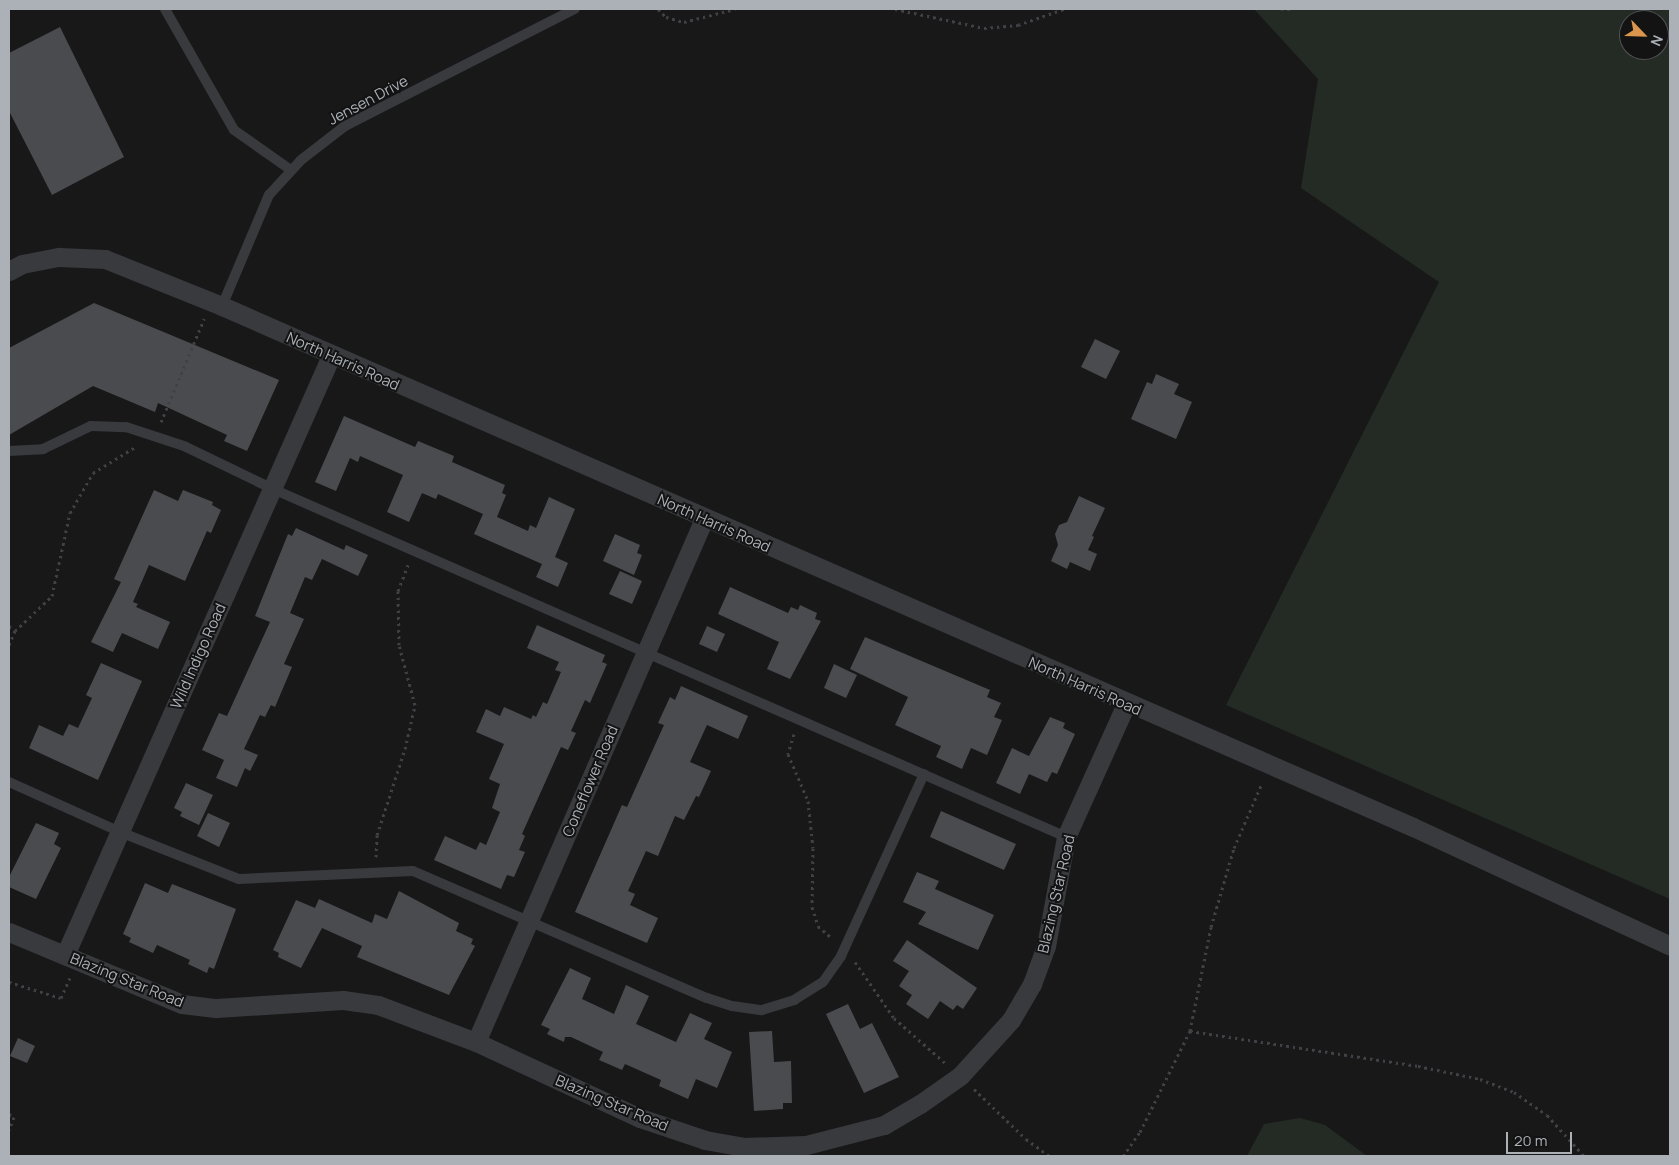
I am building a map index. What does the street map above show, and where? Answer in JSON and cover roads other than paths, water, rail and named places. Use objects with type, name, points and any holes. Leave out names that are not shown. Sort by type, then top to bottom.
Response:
[{"type":"street","name":"North Harris Road","points":[[9,271],[22,264],[59,257],[105,259],[217,304],[330,356],[1126,704],[1413,827],[1670,946]]},
{"type":"street","name":"Wild Indigo Road","points":[[71,958],[120,832],[273,490],[330,356]]},
{"type":"street","name":"Coneflower Road","points":[[476,1042],[704,518]]},
{"type":"street","name":"Blazing Star Road","points":[[9,932],[182,1004],[216,1008],[343,1000],[378,1005],[476,1042],[640,1118],[705,1140],[742,1147],[806,1146],[884,1125],[960,1076],[1012,1020],[1032,984],[1055,912],[1066,837],[1126,704]]},
{"type":"lane","points":[[165,9],[234,130],[291,170]]},
{"type":"lane","name":"Jensen Drive","points":[[217,304],[269,195],[291,170],[345,126],[575,9]]},
{"type":"lane","points":[[9,451],[43,449],[91,426],[126,427],[184,446],[273,490],[1066,837]]},
{"type":"lane","points":[[9,782],[120,832],[239,879],[413,871],[707,998],[732,1006],[762,1010],[794,1000],[823,982],[844,949],[924,774]]}]
